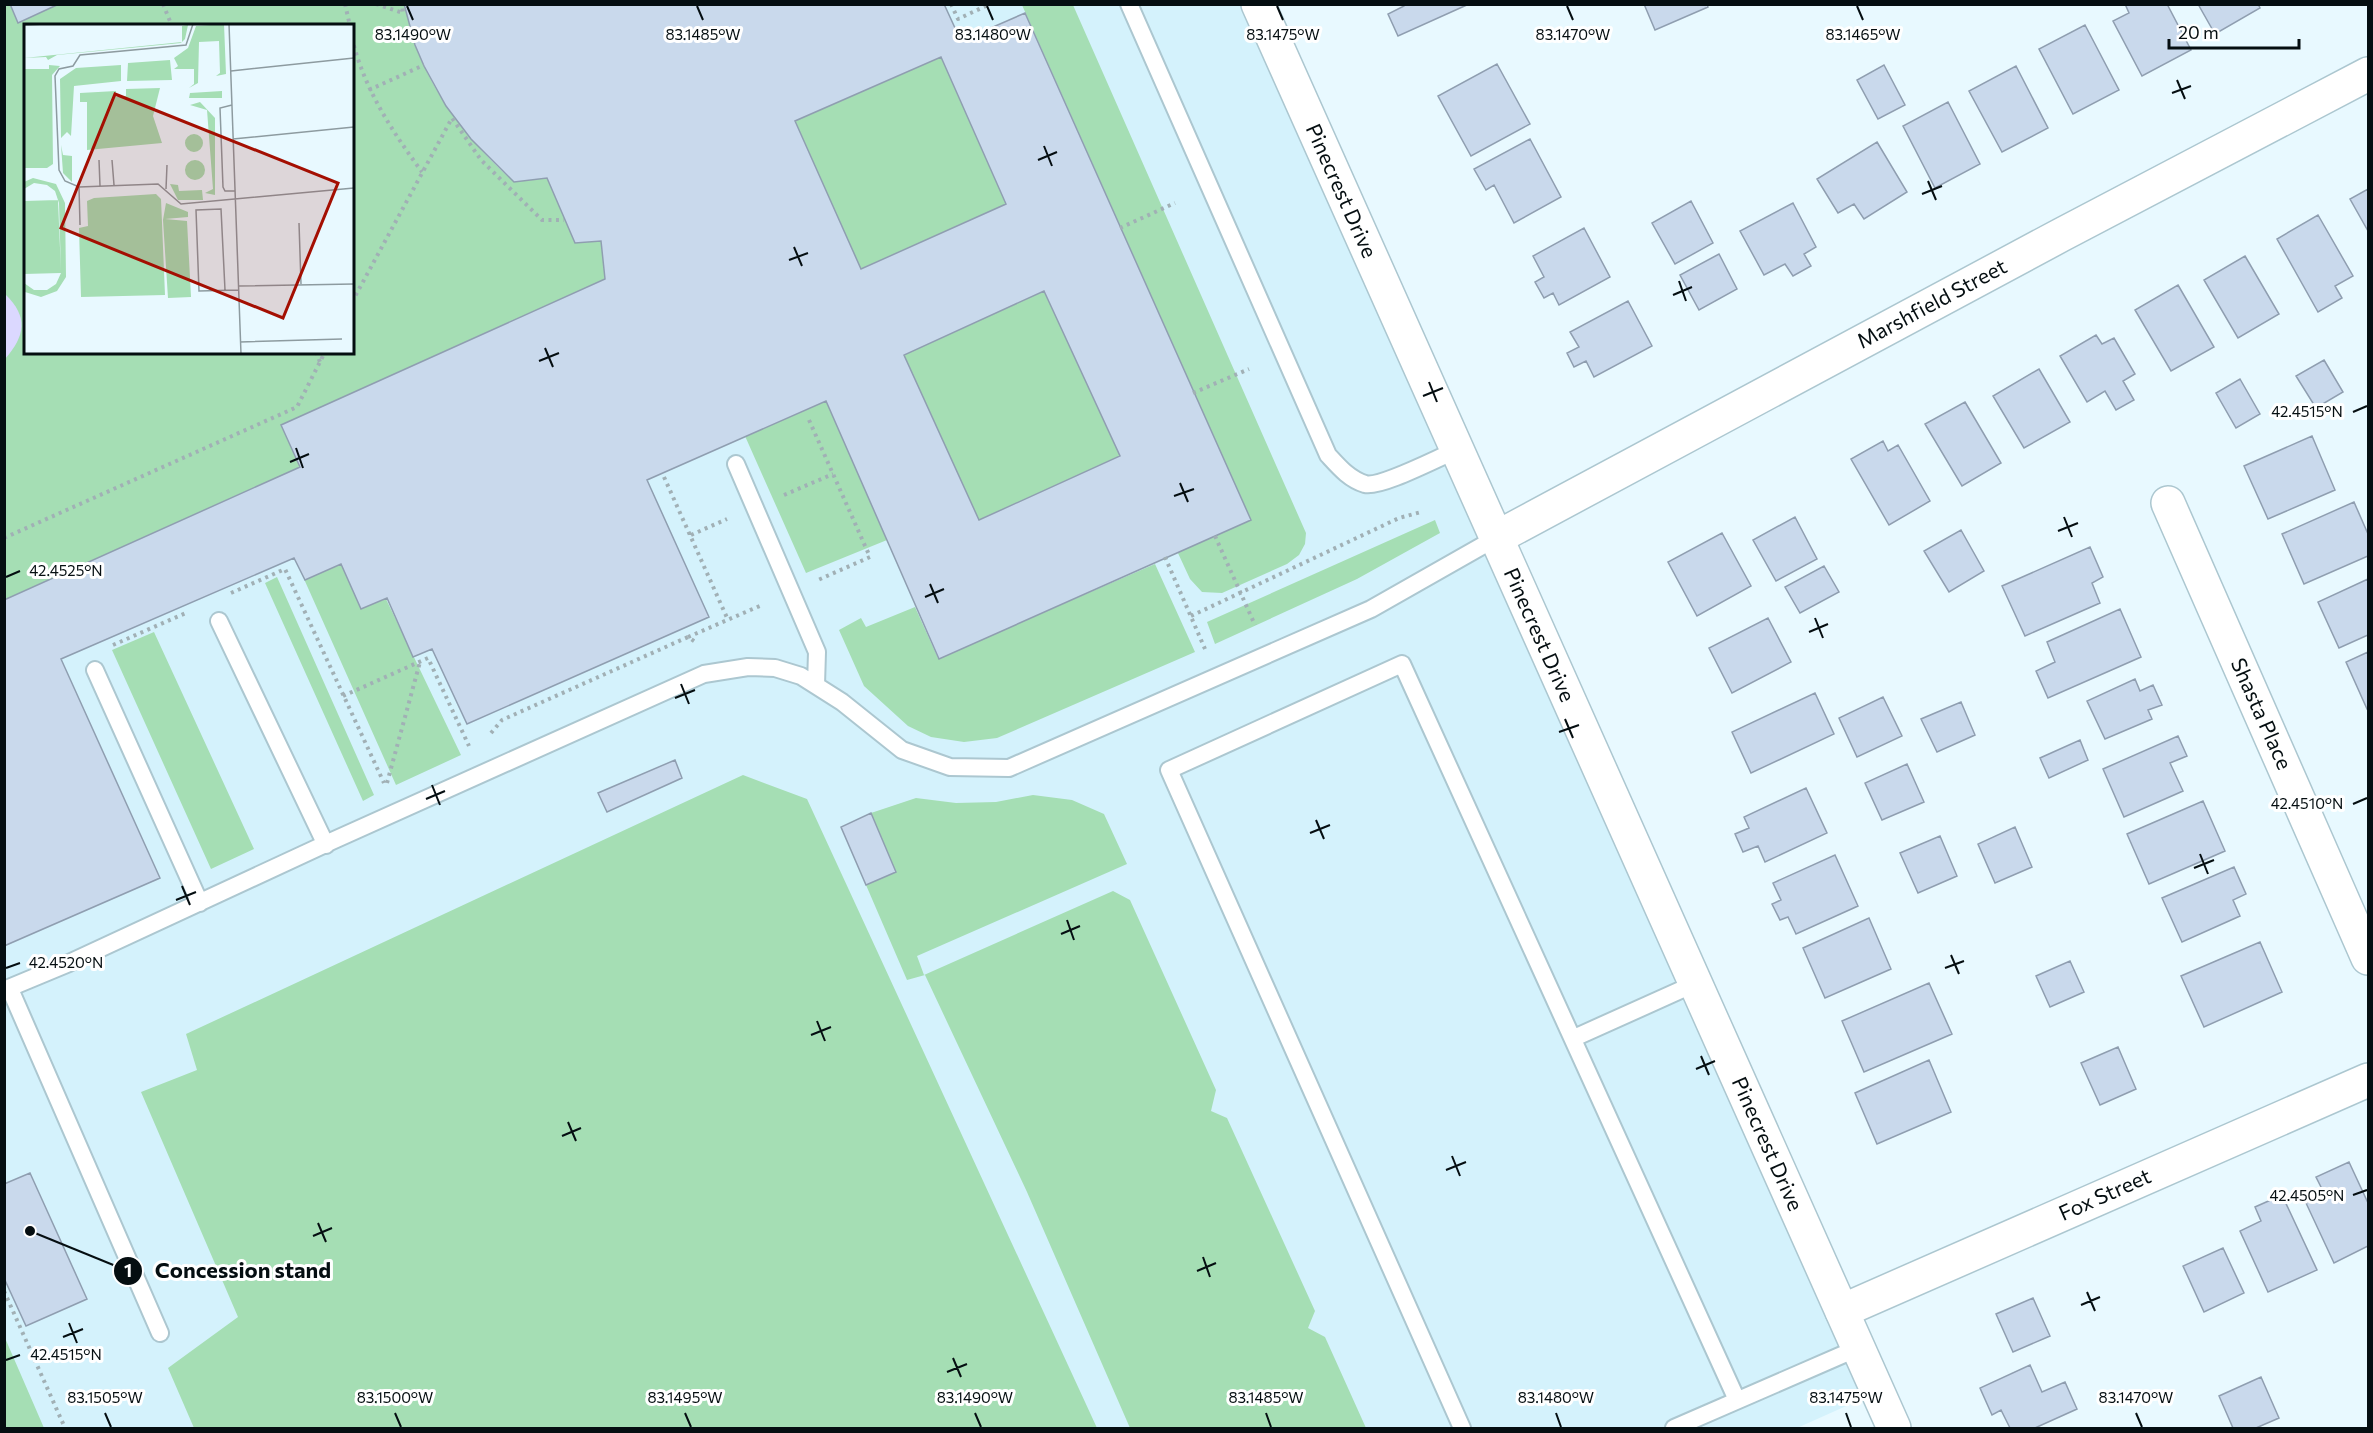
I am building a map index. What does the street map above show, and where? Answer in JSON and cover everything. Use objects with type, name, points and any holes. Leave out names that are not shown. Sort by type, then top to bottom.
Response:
[{"type":"street","name":"Pinecrest Drive","points":[[1258,4],[1894,1428]]},
{"type":"street","name":"Marshfield Street","points":[[1496,538],[2061,235],[2368,74]]},
{"type":"street","name":"Shasta Place","points":[[2168,503],[2368,958]]},
{"type":"street","name":"Fox Street","points":[[1842,1311],[2368,1080]]},
{"type":"lane","points":[[1129,4],[1328,455],[1344,473],[1367,484],[1384,482],[1457,450]]},
{"type":"lane","points":[[736,464],[818,651],[816,685]]},
{"type":"lane","points":[[160,1332],[7,989],[704,674],[748,667],[775,668],[801,676],[842,702],[902,750],[950,767],[1009,768],[1371,609],[1496,538]]},
{"type":"lane","points":[[219,621],[326,845]]},
{"type":"lane","points":[[1462,1428],[1169,770],[1402,664],[1737,1400]]},
{"type":"lane","points":[[95,670],[200,903]]},
{"type":"lane","points":[[1574,1038],[1694,984]]},
{"type":"lane","points":[[1674,1428],[1858,1348]]},
{"type":"path","points":[[163,4],[171,24]]},
{"type":"path","points":[[345,4],[350,24]]},
{"type":"path","points":[[376,4],[403,13],[402,4]]},
{"type":"path","points":[[951,4],[958,19],[990,4]]},
{"type":"path","points":[[354,44],[369,90],[391,130],[422,172]]},
{"type":"path","points":[[369,90],[424,65]]},
{"type":"path","points":[[354,298],[452,118],[481,160],[542,220],[564,220]]},
{"type":"path","points":[[1120,228],[1175,203]]},
{"type":"path","points":[[317,354],[320,362]]},
{"type":"path","points":[[4,538],[297,407],[325,354]]},
{"type":"path","points":[[1193,393],[1249,369]]},
{"type":"path","points":[[809,420],[870,557]]},
{"type":"path","points":[[664,477],[728,620]]},
{"type":"path","points":[[1191,616],[1399,518],[1421,512]]},
{"type":"path","points":[[1215,536],[1257,631]]},
{"type":"path","points":[[1165,557],[1207,652]]},
{"type":"path","points":[[488,736],[502,720],[688,637],[695,643],[705,644]]},
{"type":"path","points":[[343,696],[428,658],[473,755]]},
{"type":"path","points":[[386,788],[420,662]]},
{"type":"path","points":[[4,1291],[65,1428]]},
{"type":"shaded area","points":[[5,5],[1263,5],[1882,1390],[1797,1428],[5,1428]]},
{"type":"green space","points":[[59,4],[404,5],[421,59],[432,83],[452,114],[475,143],[514,182],[547,178],[575,243],[601,241],[605,279],[281,425],[300,467],[5,600],[4,5],[10,5],[18,23]]},
{"type":"green space","points":[[1022,5],[1073,5],[1306,533],[1305,544],[1299,555],[1287,564],[1222,593],[1202,592],[1190,579],[1177,551],[1251,520]]},
{"type":"green space","points":[[941,57],[1006,204],[861,269],[795,121]]},
{"type":"green space","points":[[1044,291],[1120,456],[979,520],[904,355]]},
{"type":"green space","points":[[826,401],[887,540],[806,573],[745,436]]},
{"type":"green space","points":[[1435,520],[1440,533],[1357,579],[1215,644],[1207,622]]},
{"type":"green space","points":[[341,564],[361,608],[386,599],[461,755],[396,785],[304,579]]},
{"type":"green space","points":[[1155,564],[1195,652],[997,738],[964,742],[931,737],[908,726],[864,686],[839,630],[861,618],[866,627],[915,607],[938,658]]},
{"type":"green space","points":[[277,577],[374,795],[363,801],[265,583]]},
{"type":"green space","points":[[154,632],[254,849],[211,869],[112,650]]},
{"type":"green space","points":[[743,775],[807,799],[1097,1428],[194,1428],[168,1368],[238,1317],[141,1092],[197,1070],[186,1034]]},
{"type":"green space","points":[[1033,795],[1072,800],[1104,814],[1127,864],[917,956],[924,975],[1113,891],[1130,900],[1216,1090],[1211,1111],[1227,1118],[1315,1311],[1308,1328],[1325,1337],[1366,1428],[1130,1428],[1027,1192],[925,975],[907,980],[866,885],[871,813],[916,798],[956,803],[996,802]]},
{"type":"green space","points":[[5,1338],[44,1428],[5,1428]]},
{"type":"water","points":[[5,294],[18,311],[22,326],[17,342],[5,359]]},
{"type":"building","points":[[10,4],[59,4],[18,23]]},
{"type":"building","points":[[404,4],[944,4],[961,41],[1025,13],[1251,520],[939,659],[826,401],[647,480],[709,617],[467,724],[432,649],[413,657],[387,598],[361,609],[341,564],[305,580],[294,558],[61,659],[160,878],[4,946],[4,600],[300,467],[281,425],[605,279],[601,241],[575,243],[547,178],[514,182],[471,139],[446,106],[415,45]],"holes":[[[941,57],[1006,204],[861,269],[795,121]],[[1044,291],[1120,456],[979,520],[904,355]]]},
{"type":"building","points":[[1404,4],[1469,4],[1398,36],[1388,14]]},
{"type":"building","points":[[1644,4],[1707,4],[1708,7],[1655,30]]},
{"type":"building","points":[[2125,4],[2167,4],[2191,50],[2142,76],[2113,21],[2129,13]]},
{"type":"building","points":[[2198,4],[2258,4],[2260,8],[2215,34]]},
{"type":"building","points":[[2085,25],[2119,90],[2073,114],[2039,49]]},
{"type":"building","points":[[1497,64],[1530,124],[1471,156],[1438,96]]},
{"type":"building","points":[[1884,65],[1905,105],[1878,119],[1857,80]]},
{"type":"building","points":[[2016,66],[2048,128],[2002,152],[1969,91]]},
{"type":"building","points":[[1948,102],[1980,164],[1935,188],[1903,126]]},
{"type":"building","points":[[1530,139],[1561,197],[1514,223],[1494,185],[1486,190],[1474,169]]},
{"type":"building","points":[[1877,142],[1907,192],[1864,219],[1854,204],[1838,213],[1817,179]]},
{"type":"building","points":[[2368,189],[2368,231],[2350,199]]},
{"type":"building","points":[[1691,201],[1713,243],[1675,264],[1652,223]]},
{"type":"building","points":[[1793,203],[1816,247],[1804,254],[1811,266],[1793,276],[1785,264],[1764,275],[1740,231]]},
{"type":"building","points":[[2318,215],[2353,276],[2335,286],[2342,298],[2318,312],[2277,239]]},
{"type":"building","points":[[1584,228],[1610,277],[1559,305],[1553,293],[1544,298],[1535,282],[1544,277],[1533,256]]},
{"type":"building","points":[[1719,254],[1737,289],[1699,310],[1680,275]]},
{"type":"building","points":[[2245,256],[2279,314],[2238,338],[2204,280]]},
{"type":"building","points":[[2178,285],[2214,347],[2171,371],[2135,310]]},
{"type":"building","points":[[1628,301],[1652,346],[1594,377],[1586,361],[1574,367],[1567,353],[1579,347],[1570,332]]},
{"type":"building","points":[[2096,335],[2102,344],[2114,338],[2135,374],[2123,381],[2134,400],[2116,410],[2105,391],[2087,402],[2060,356]]},
{"type":"building","points":[[2324,360],[2343,392],[2316,408],[2296,376]]},
{"type":"building","points":[[2039,369],[2070,422],[2024,448],[1993,396]]},
{"type":"building","points":[[2240,379],[2260,414],[2236,428],[2216,393]]},
{"type":"building","points":[[1965,402],[2001,463],[1962,486],[1925,424]]},
{"type":"building","points":[[2312,436],[2335,490],[2268,519],[2244,466]]},
{"type":"building","points":[[1883,441],[1888,451],[1898,445],[1930,501],[1889,525],[1851,459]]},
{"type":"building","points":[[2354,502],[2368,534],[2368,556],[2304,584],[2282,534]]},
{"type":"building","points":[[1795,517],[1817,559],[1776,581],[1753,540]]},
{"type":"building","points":[[1961,530],[1984,571],[1949,592],[1924,551]]},
{"type":"building","points":[[1722,533],[1751,586],[1697,616],[1668,562]]},
{"type":"building","points":[[2090,547],[2103,577],[2092,583],[2100,603],[2025,636],[2002,586]]},
{"type":"building","points":[[1824,566],[1839,592],[1800,613],[1785,587]]},
{"type":"building","points":[[2368,579],[2368,635],[2339,648],[2318,602]]},
{"type":"building","points":[[2120,609],[2141,657],[2048,698],[2036,671],[2055,662],[2047,642]]},
{"type":"building","points":[[1768,618],[1791,662],[1732,693],[1709,648]]},
{"type":"building","points":[[2368,652],[2368,708],[2367,709],[2346,662]]},
{"type":"building","points":[[2135,679],[2140,691],[2153,685],[2162,705],[2148,710],[2152,719],[2105,739],[2087,701]]},
{"type":"building","points":[[1815,693],[1834,734],[1751,773],[1732,732]]},
{"type":"building","points":[[1883,697],[1902,736],[1857,757],[1839,718]]},
{"type":"building","points":[[1961,702],[1975,735],[1937,752],[1921,719]]},
{"type":"building","points":[[2178,736],[2187,756],[2170,763],[2183,791],[2124,817],[2103,769]]},
{"type":"building","points":[[2080,740],[2088,760],[2049,778],[2040,758]]},
{"type":"building","points":[[675,760],[682,778],[607,812],[598,793]]},
{"type":"building","points":[[1907,764],[1924,802],[1882,820],[1865,783]]},
{"type":"building","points":[[1806,788],[1827,833],[1765,862],[1758,846],[1743,852],[1735,834],[1749,828],[1744,817]]},
{"type":"building","points":[[2203,801],[2225,851],[2149,884],[2127,834]]},
{"type":"building","points":[[871,813],[896,872],[866,885],[841,827]]},
{"type":"building","points":[[2015,827],[2032,867],[1995,883],[1978,844]]},
{"type":"building","points":[[1940,836],[1957,876],[1918,893],[1900,853]]},
{"type":"building","points":[[1835,855],[1858,906],[1796,934],[1788,917],[1780,920],[1772,904],[1781,900],[1773,883]]},
{"type":"building","points":[[2234,867],[2246,894],[2233,900],[2240,916],[2182,942],[2162,898]]},
{"type":"building","points":[[1869,918],[1891,969],[1825,998],[1803,948]]},
{"type":"building","points":[[2260,942],[2282,992],[2204,1027],[2181,976]]},
{"type":"building","points":[[2070,961],[2084,992],[2050,1007],[2036,976]]},
{"type":"building","points":[[1929,983],[1952,1034],[1864,1072],[1842,1021]]},
{"type":"building","points":[[2118,1047],[2136,1089],[2100,1105],[2081,1063]]},
{"type":"building","points":[[1929,1060],[1951,1112],[1877,1144],[1855,1093]]},
{"type":"building","points":[[2349,1162],[2368,1203],[2368,1246],[2334,1263],[2306,1203],[2325,1195],[2316,1177]]},
{"type":"building","points":[[30,1173],[87,1299],[26,1326],[4,1278],[4,1184]]},
{"type":"building","points":[[2282,1195],[2317,1270],[2268,1292],[2240,1231],[2261,1221],[2255,1207]]},
{"type":"building","points":[[2223,1248],[2244,1293],[2204,1312],[2183,1266]]},
{"type":"building","points":[[2033,1298],[2050,1336],[2013,1352],[1996,1314]]},
{"type":"building","points":[[2030,1365],[2042,1392],[2065,1382],[2077,1409],[2035,1428],[2010,1428],[2001,1410],[1992,1415],[1980,1388]]},
{"type":"building","points":[[2261,1377],[2279,1418],[2256,1428],[2233,1428],[2219,1396]]},
{"type":"place","name":"Concession stand","points":[[30,1231]]}]
